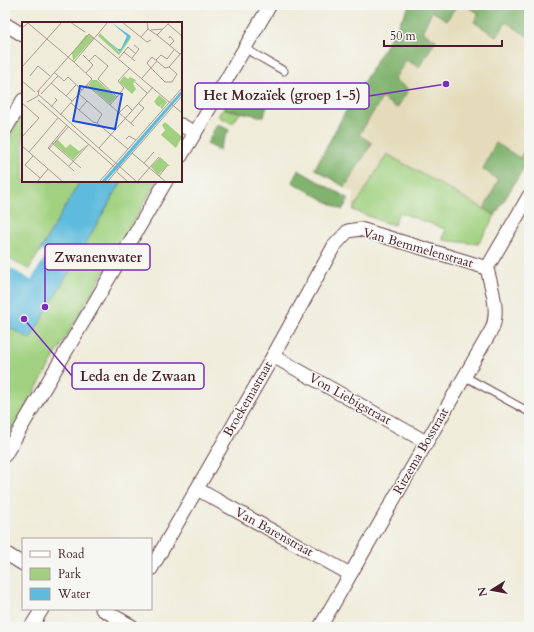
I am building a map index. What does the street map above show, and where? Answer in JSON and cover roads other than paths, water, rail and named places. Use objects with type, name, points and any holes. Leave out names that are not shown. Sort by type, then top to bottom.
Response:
[{"type":"street","points":[[182,154],[270,5]]},
{"type":"street","points":[[5,24],[22,34]]},
{"type":"street","points":[[5,130],[22,102]]},
{"type":"street","points":[[182,126],[195,133]]},
{"type":"street","points":[[5,455],[165,182]]},
{"type":"street","points":[[487,268],[529,196]]},
{"type":"street","name":"Van Bemmelenstraat","points":[[348,231],[360,229],[487,268]]},
{"type":"street","name":"Broekemastraat","points":[[152,567],[334,246],[348,231]]},
{"type":"street","name":"Ritzema Bosstraat","points":[[320,627],[494,324],[496,307],[487,268]]},
{"type":"street","name":"Von Liebigstraat","points":[[273,356],[426,442]]},
{"type":"street","name":"Van Barenstraat","points":[[197,489],[350,574]]},
{"type":"street","points":[[5,553],[22,563]]},
{"type":"street","points":[[31,627],[41,610]]},
{"type":"street","points":[[106,610],[124,615],[133,627]]},
{"type":"lane","points":[[244,48],[284,71]]},
{"type":"lane","points":[[464,376],[529,412]]},
{"type":"water","points":[[79,182],[121,182],[30,339],[5,325],[5,257],[29,270]]},
{"type":"place","name":"Het Mozaïek (groep 1-5)","points":[[446,84]]},
{"type":"place","name":"Zwanenwater","points":[[45,307]]},
{"type":"place","name":"Leda en de Zwaan","points":[[24,319]]}]
